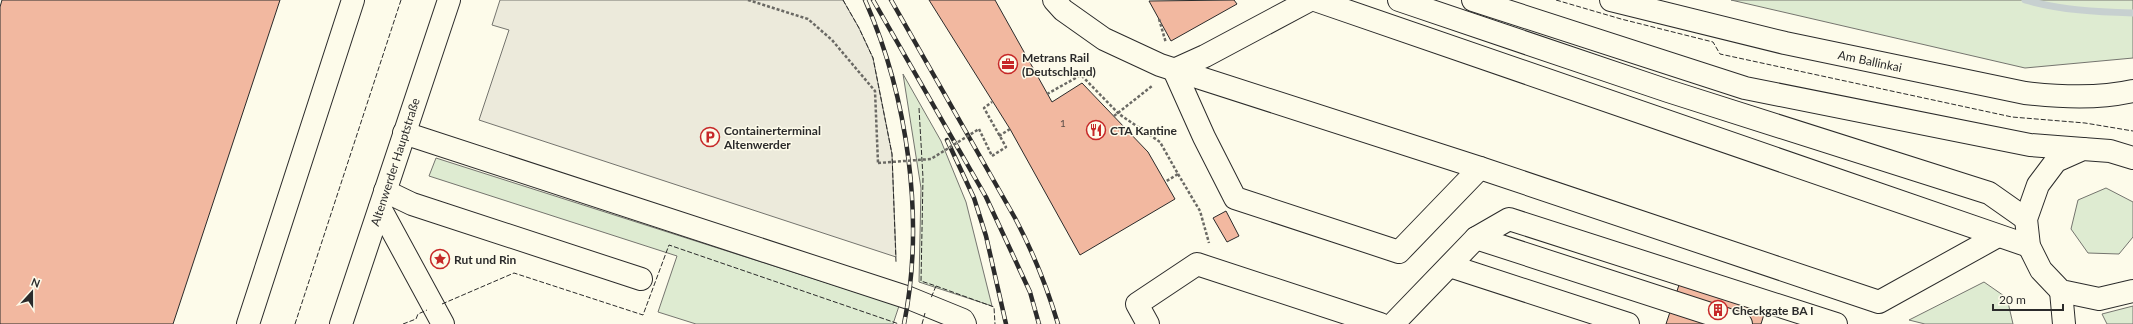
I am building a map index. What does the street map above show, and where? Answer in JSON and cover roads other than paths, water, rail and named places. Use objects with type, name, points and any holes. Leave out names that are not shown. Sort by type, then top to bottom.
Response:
[{"type":"street","points":[[248,324],[353,0]]},
{"type":"street","name":"Altenwerder Hauptstraße","points":[[341,324],[449,0]]},
{"type":"street","points":[[1054,0],[1063,10],[1104,39],[1130,53],[1174,70],[1480,168],[1879,302],[1998,236]]},
{"type":"street","points":[[1174,70],[1205,56],[1310,0]]},
{"type":"street","points":[[1315,0],[2029,246]]},
{"type":"street","points":[[1399,0],[1668,91],[1989,193],[2026,219]]},
{"type":"street","points":[[1473,0],[1745,88],[2030,145],[2110,151],[2133,158]]},
{"type":"street","name":"Am Ballinkai","points":[[1611,0],[1770,40],[2025,92],[2057,96],[2079,96],[2117,95],[2133,91]]},
{"type":"street","points":[[1174,70],[1204,137],[1235,198],[1392,250],[1399,252],[1480,168]]},
{"type":"street","points":[[404,133],[938,316],[966,323]]},
{"type":"street","points":[[2083,149],[2056,161],[2038,185],[2026,219],[2029,246],[2041,270],[2061,291],[2099,299],[2133,291]]},
{"type":"street","points":[[382,200],[412,204],[640,279]]},
{"type":"street","points":[[382,200],[443,324]]},
{"type":"street","points":[[1393,324],[1476,238],[1509,219],[1836,324]]},
{"type":"street","points":[[1476,238],[1741,324]]},
{"type":"street","points":[[1148,324],[1137,304],[1197,264],[1380,324]]},
{"type":"street","points":[[1450,266],[1628,324]]},
{"type":"street","points":[[2061,291],[2064,324]]},
{"type":"waterway","points":[[2025,0],[2065,8],[2133,13]]},
{"type":"railway","points":[[865,0],[880,38],[892,77],[902,118],[908,159],[912,201],[913,243],[910,284],[904,324]]},
{"type":"railway","points":[[873,0],[986,197],[1030,292],[1039,324]]},
{"type":"railway","points":[[891,0],[1015,218],[1039,270],[1058,324]]},
{"type":"railway","points":[[947,140],[974,198],[986,236],[1006,324]]},
{"type":"place","name":"Metrans Rail (Deutschland)","points":[[1008,64]]},
{"type":"place","name":"CTA Kantine","points":[[1096,130]]},
{"type":"place","name":"Containerterminal Altenwerder","points":[[710,137]]},
{"type":"place","name":"Rut und Rin","points":[[440,259]]},
{"type":"place","name":"Checkgate BA I","points":[[1718,310]]}]
